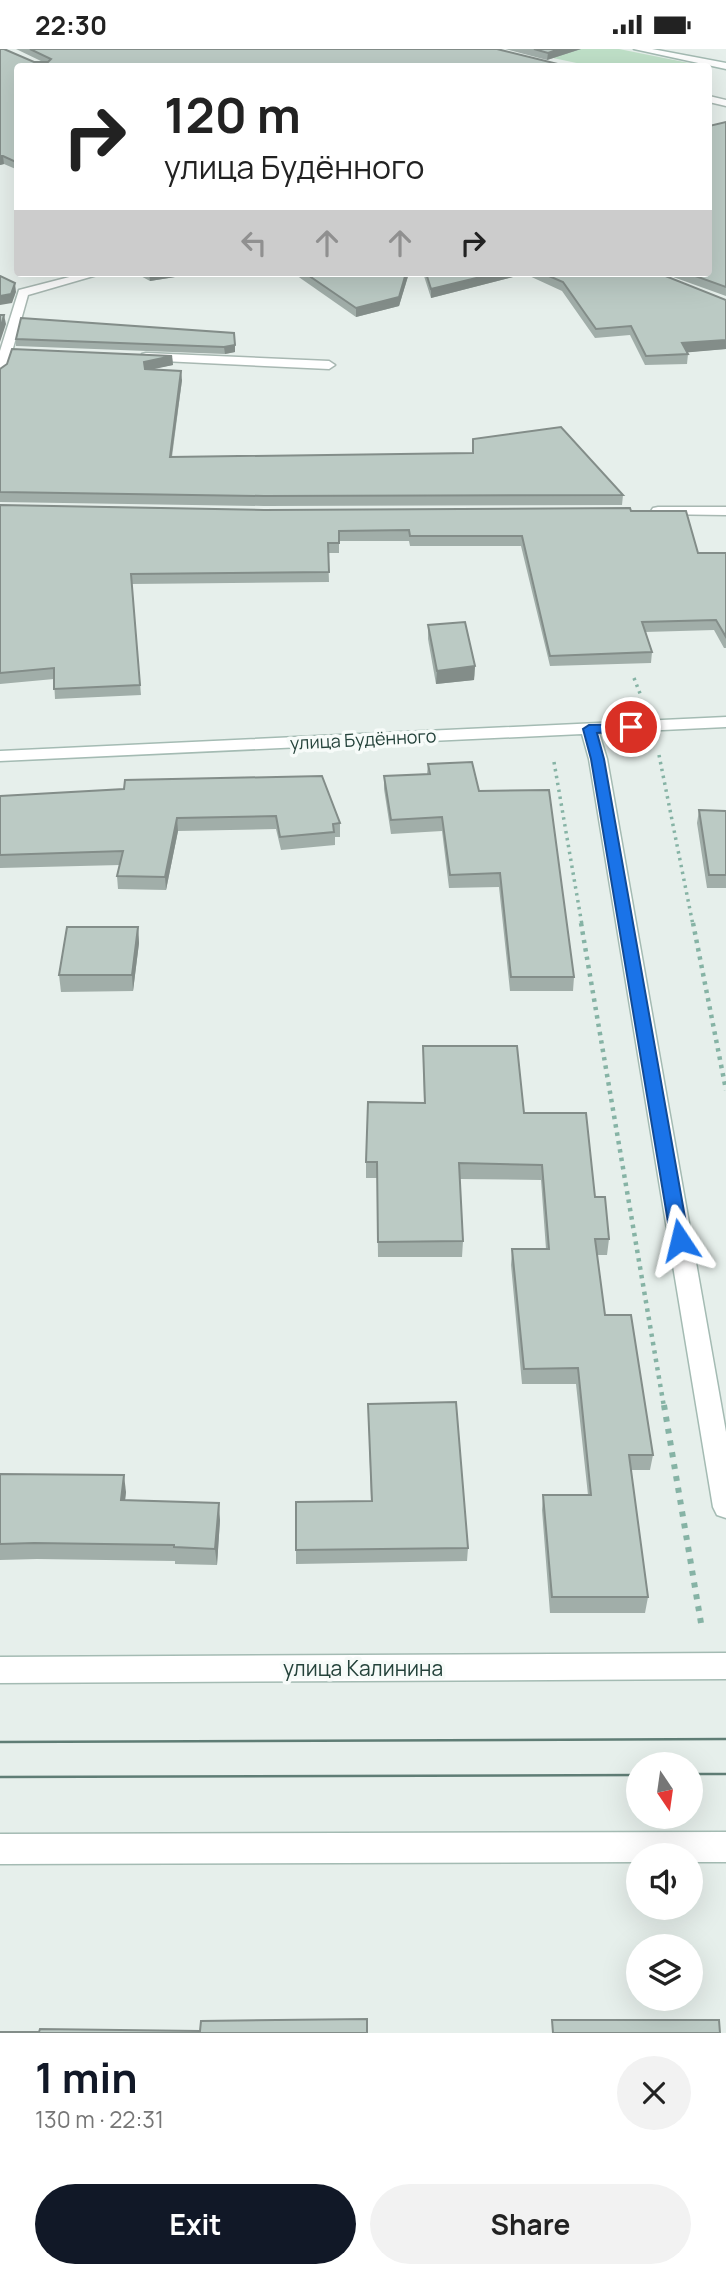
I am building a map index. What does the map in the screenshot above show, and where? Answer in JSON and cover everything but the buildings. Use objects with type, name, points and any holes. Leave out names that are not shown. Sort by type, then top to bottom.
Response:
[{"type":"street","points":[[638,49],[710,63]]},
{"type":"street","points":[[0,373],[14,352],[23,293],[83,277]]},
{"type":"street","points":[[128,356],[329,365]]},
{"type":"street","points":[[646,511],[726,511]]},
{"type":"street","name":"улица Будённого","points":[[0,756],[726,722]]},
{"type":"street","points":[[589,729],[600,772],[726,1507]]},
{"type":"street","name":"улица Калинина","points":[[0,1670],[726,1666]]},
{"type":"street","points":[[0,1849],[726,1847]]},
{"type":"path","points":[[634,678],[662,763],[726,1090]]},
{"type":"path","points":[[554,761],[701,1623]]},
{"type":"green space","points":[[510,49],[619,49],[689,63],[577,63]]},
{"type":"tram line","points":[[0,1742],[726,1739]]},
{"type":"tram line","points":[[704,1774],[726,1774]]},
{"type":"tram line","points":[[0,1777],[626,1775]]},
{"type":"route","points":[[631,727],[589,729],[597,759],[680,1240]]}]
